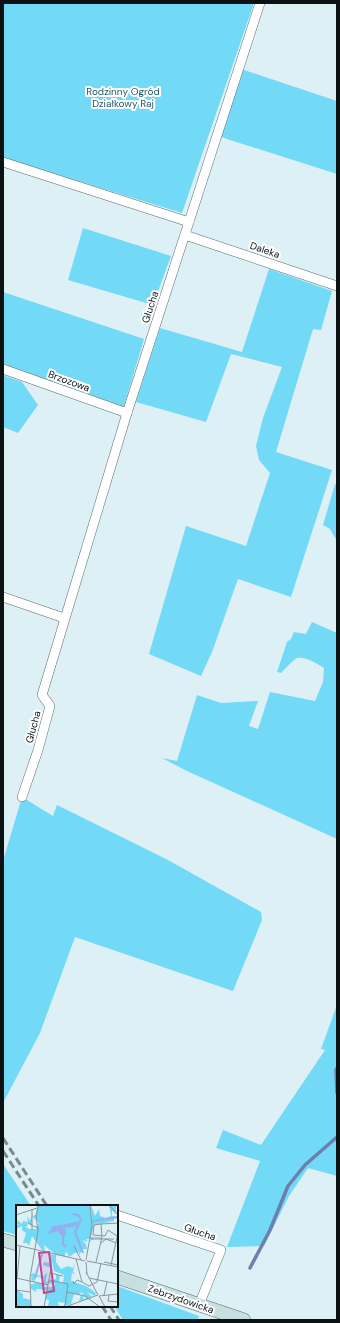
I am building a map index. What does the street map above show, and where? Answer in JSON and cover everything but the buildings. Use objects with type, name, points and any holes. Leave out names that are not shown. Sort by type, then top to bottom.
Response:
[{"type":"street","name":"Głucha","points":[[22,797],[38,750],[50,706],[42,695],[64,618],[127,413],[260,3]]},
{"type":"street","points":[[3,162],[189,222]]},
{"type":"street","name":"Daleka","points":[[185,235],[337,286]]},
{"type":"street","name":"Brzozowa","points":[[3,369],[127,413]]},
{"type":"street","points":[[3,597],[64,618]]},
{"type":"street","name":"Głucha","points":[[118,1215],[221,1250],[199,1305]]},
{"type":"street","points":[[3,1240],[16,1244]]},
{"type":"street","name":"Zebrzydowicka","points":[[118,1277],[244,1320]]},
{"type":"green space","name":"Rodzinny Ogród Działkowy Raj","points":[[3,3],[254,3],[182,213],[3,158]]},
{"type":"green space","points":[[241,69],[337,101],[337,174],[217,135]]},
{"type":"green space","points":[[83,228],[171,256],[153,305],[68,280]]},
{"type":"green space","points":[[269,269],[332,291],[321,330],[313,329],[276,452],[332,470],[291,597],[238,579],[212,652],[201,676],[149,654],[186,526],[246,546],[270,473],[259,460],[256,446],[263,418],[282,367],[231,354],[206,422],[136,402],[160,328],[242,352]]},
{"type":"green space","points":[[3,292],[144,339],[123,409],[3,366]]},
{"type":"green space","points":[[3,375],[22,382],[38,405],[18,433],[3,427]]},
{"type":"green space","points":[[335,484],[337,485],[337,541],[330,529],[323,525]]},
{"type":"green space","points":[[312,622],[337,633],[337,839],[187,771],[162,758],[177,761],[197,695],[221,703],[258,701],[249,726],[258,729],[270,692],[315,701],[323,682],[324,668],[304,658],[297,658],[281,673],[277,672],[287,642],[291,639],[294,632],[306,634]]},
{"type":"green space","points":[[22,797],[53,816],[57,805],[168,860],[261,912],[262,920],[233,991],[75,937],[40,1033],[4,1101],[3,861]]},
{"type":"green space","points":[[337,1005],[337,1176],[308,1168],[289,1196],[264,1246],[227,1247],[260,1161],[216,1148],[223,1130],[261,1145],[325,1050],[321,1049]]},
{"type":"green space","points":[[3,1164],[30,1205],[16,1205],[16,1235],[3,1231]]},
{"type":"green space","points":[[118,1286],[199,1316],[198,1320],[123,1320],[115,1307],[118,1307]]},
{"type":"waterway","points":[[337,1068],[337,1093]]},
{"type":"waterway","points":[[250,1268],[270,1230],[288,1186],[305,1165],[337,1137]]},
{"type":"railway","points":[[3,1138],[46,1205]]},
{"type":"railway","points":[[3,1151],[38,1205]]},
{"type":"railway","points":[[103,1307],[111,1320]]},
{"type":"railway","points":[[111,1307],[119,1320]]}]
